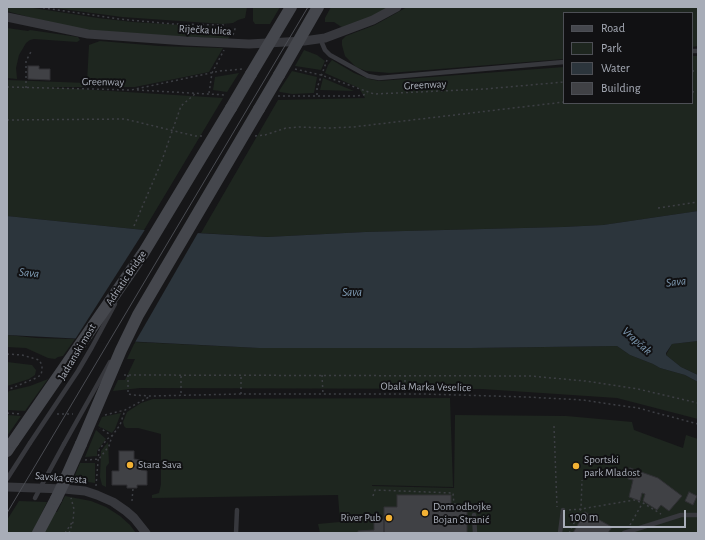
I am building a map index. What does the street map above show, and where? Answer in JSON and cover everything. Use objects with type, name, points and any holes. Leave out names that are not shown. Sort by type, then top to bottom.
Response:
[{"type":"main road","name":"Adriatic Bridge","points":[[10,446],[134,268],[231,108],[248,71],[291,7]]},
{"type":"main road","points":[[38,533],[65,480],[128,334],[147,298],[318,7]]},
{"type":"street","name":"Riječka ulica","points":[[7,17],[88,34],[186,42],[249,44],[304,41],[325,38],[373,20],[397,7]]},
{"type":"street","name":"Savska cesta","points":[[7,481],[85,491],[98,495],[113,502],[134,518],[146,533]]},
{"type":"lane","points":[[322,43],[324,50],[330,55],[368,76],[379,78],[563,62]]},
{"type":"lane","name":"Jadranski most","points":[[7,481],[92,347],[134,268]]},
{"type":"lane","points":[[35,498],[90,396],[128,334]]},
{"type":"lane","points":[[236,533],[237,510]]},
{"type":"lane","points":[[560,533],[563,510]]},
{"type":"lane","points":[[474,515],[475,533]]},
{"type":"lane","points":[[624,533],[681,515],[698,515]]},
{"type":"path","points":[[38,7],[119,19],[173,24],[227,26]]},
{"type":"path","points":[[232,37],[236,26]]},
{"type":"path","points":[[209,93],[212,74],[226,48]]},
{"type":"path","points":[[26,88],[26,61],[32,50]]},
{"type":"path","points":[[317,96],[317,88],[321,75],[330,55]]},
{"type":"path","name":"Greenway","points":[[291,69],[321,75],[368,94],[425,93],[563,82]]},
{"type":"path","name":"Greenway","points":[[7,87],[135,90],[212,74],[248,71]]},
{"type":"path","points":[[135,90],[226,94]]},
{"type":"path","points":[[134,226],[160,163],[181,106],[196,93]]},
{"type":"path","points":[[278,96],[357,96],[368,94]]},
{"type":"path","points":[[252,136],[265,135],[286,128],[353,127],[563,102]]},
{"type":"path","points":[[7,120],[125,119],[195,136],[209,136]]},
{"type":"path","points":[[658,208],[698,202]]},
{"type":"path","points":[[7,354],[38,360],[42,365],[41,375],[7,390]]},
{"type":"path","points":[[124,375],[530,376],[585,381],[638,389],[698,402]]},
{"type":"path","name":"Obala Marka Veselice","points":[[128,375],[128,394],[151,396],[181,394],[405,394],[473,395],[583,400],[638,408],[698,424]]},
{"type":"path","points":[[241,375],[241,394]]},
{"type":"path","points":[[322,375],[323,394]]},
{"type":"path","points":[[405,375],[405,394]]},
{"type":"path","points":[[181,376],[181,394]]},
{"type":"path","points":[[96,486],[99,450],[120,425],[125,410],[151,396]]},
{"type":"path","points":[[554,426],[557,509],[581,509],[634,500],[643,503],[667,519]]},
{"type":"path","points":[[83,460],[99,459],[109,446],[112,436]]},
{"type":"path","points":[[569,533],[581,509],[582,480]]},
{"type":"path","points":[[132,501],[133,488]]},
{"type":"path","points":[[373,496],[375,490],[453,493],[454,504],[469,506],[474,515]]},
{"type":"path","points":[[68,494],[73,501],[74,509],[73,520],[69,533]]},
{"type":"path","points":[[628,528],[643,503]]},
{"type":"path","points":[[65,533],[73,520]]},
{"type":"green space","points":[[7,7],[27,7],[133,22],[231,28],[232,31],[228,39],[99,32],[63,26],[10,12],[7,11]]},
{"type":"green space","points":[[55,7],[247,7],[245,18],[233,23],[223,24],[122,17]]},
{"type":"green space","points":[[253,7],[280,7],[270,24],[255,24],[253,21]]},
{"type":"green space","points":[[331,7],[390,7],[378,14],[343,28],[334,22],[325,22],[325,18]]},
{"type":"green space","points":[[407,7],[698,7],[698,46],[693,47],[693,12],[563,12],[563,59],[390,73],[366,71],[356,67],[345,56],[342,40],[346,36],[375,25]]},
{"type":"green space","points":[[7,28],[78,37],[80,40],[77,42],[30,40],[26,43],[19,55],[16,68],[17,79],[7,78]]},
{"type":"green space","points":[[100,41],[159,46],[223,48],[209,72],[135,87],[47,87],[223,98],[144,230],[7,216],[7,80],[87,83],[89,45]]},
{"type":"green space","points":[[304,50],[317,55],[325,61],[321,70],[295,66]]},
{"type":"green space","points":[[693,56],[698,56],[698,211],[603,225],[563,227],[365,232],[267,237],[201,233],[278,100],[365,98],[359,88],[325,73],[332,60],[354,73],[379,81],[563,67],[563,104],[693,104]]},
{"type":"green space","points":[[292,71],[317,77],[314,93],[292,94],[279,91]]},
{"type":"green space","points":[[239,73],[227,92],[213,90],[215,77]]},
{"type":"green space","points":[[323,78],[349,89],[354,91],[320,90]]},
{"type":"green space","points":[[7,335],[37,338],[75,339],[63,356],[55,359],[48,358],[26,348],[7,347]]},
{"type":"green space","points":[[698,341],[698,375],[681,367],[666,355],[672,344]]},
{"type":"green space","points":[[135,342],[259,348],[617,346],[630,355],[660,368],[685,375],[698,382],[698,419],[617,398],[482,389],[140,388],[113,391],[118,380],[125,380],[135,359],[127,359]]},
{"type":"green space","points":[[7,362],[32,365],[36,370],[35,375],[29,379],[7,386]]},
{"type":"green space","points":[[48,379],[25,411],[7,410],[7,394],[9,391],[30,386]]},
{"type":"green space","points":[[450,398],[453,487],[372,486],[454,488],[455,415],[566,416],[632,422],[634,430],[683,448],[686,435],[698,439],[698,533],[320,533],[318,524],[340,522],[338,495],[152,498],[152,495],[159,493],[161,484],[161,434],[138,428],[126,428],[123,422],[127,412],[141,403],[153,399]]},
{"type":"green space","points":[[121,413],[112,433],[98,426],[102,417]]},
{"type":"green space","points":[[7,415],[21,416],[7,436]]},
{"type":"green space","points":[[96,430],[106,439],[97,451],[97,456],[85,457]]},
{"type":"green space","points":[[108,442],[109,463],[106,467],[106,487],[102,485],[100,477],[101,451]]},
{"type":"green space","points":[[80,463],[95,463],[95,483],[73,480]]},
{"type":"green space","points":[[65,496],[91,501],[106,507],[120,516],[136,533],[43,533],[55,512],[57,512]]},
{"type":"green space","points":[[19,501],[47,502],[32,533],[7,533],[7,520]]},
{"type":"water","points":[[698,211],[698,341],[672,344],[666,355],[681,367],[698,375],[698,382],[685,375],[660,368],[630,355],[617,346],[259,348],[7,335],[7,216],[144,230],[267,237],[365,232],[603,225]]},
{"type":"pier","points":[[146,228],[199,231],[134,344],[74,341]]},
{"type":"building","points":[[28,66],[39,66],[39,69],[50,69],[50,80],[28,79]]},
{"type":"building","name":"Stara Sava","points":[[119,451],[134,451],[134,459],[142,460],[141,470],[147,471],[147,485],[137,485],[137,488],[127,488],[127,485],[112,485],[112,471],[119,471]]},
{"type":"building","points":[[630,468],[658,478],[682,496],[669,511],[661,505],[657,510],[643,501],[645,494],[642,493],[640,501],[629,497],[633,480],[628,479]]},
{"type":"building","points":[[689,492],[697,496],[693,505],[685,501]]},
{"type":"building","name":"Dom odbojke Bojan Stranić","points":[[397,495],[451,495],[451,506],[467,506],[467,533],[384,533],[384,507],[397,507]]},
{"type":"building","points":[[585,512],[612,527],[608,533],[573,533]]},
{"type":"building","points":[[384,519],[384,533],[358,533],[358,531],[374,530],[374,520]]},
{"type":"tram line","points":[[7,513],[308,7]]},
{"type":"place","name":"Stara Sava","points":[[130,465]]},
{"type":"place","name":"Sportski park Mladost","points":[[576,466]]},
{"type":"place","name":"Dom odbojke Bojan Stranić","points":[[425,513]]},
{"type":"place","name":"River Pub","points":[[389,518]]},
{"type":"water label","name":"Sava","points":[[29,273]]},
{"type":"water label","name":"Sava","points":[[676,282]]},
{"type":"water label","name":"Sava","points":[[352,292]]},
{"type":"water label","name":"Vrapčak","points":[[637,341]]}]
